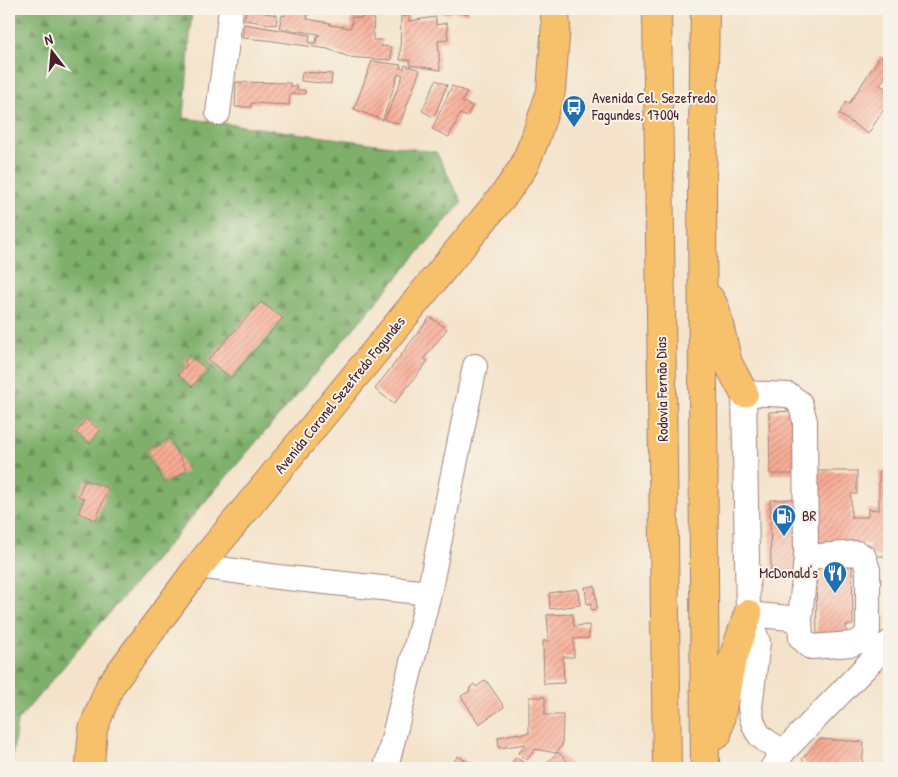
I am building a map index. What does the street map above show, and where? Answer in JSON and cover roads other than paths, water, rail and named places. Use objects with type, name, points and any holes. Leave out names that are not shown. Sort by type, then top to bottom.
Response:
[{"type":"main road","name":"Avenida Coronel Sezefredo Fagundes","points":[[91,768],[93,729],[110,686],[199,566],[501,199],[524,166],[535,140],[551,91],[556,24],[554,9]]},
{"type":"main road","name":"Rodovia Fernão Dias","points":[[657,9],[667,768]]},
{"type":"main road","points":[[705,9],[702,285],[707,768]]},
{"type":"main road","points":[[702,285],[715,308],[728,364],[744,393]]},
{"type":"main road","points":[[707,768],[715,748],[729,671],[748,614]]},
{"type":"street","points":[[218,113],[231,9]]},
{"type":"street","points":[[386,768],[430,593],[475,366]]},
{"type":"street","points":[[806,557],[857,554],[864,557],[868,570],[868,631],[862,640],[852,644],[811,647],[801,638],[800,619],[806,557],[805,421],[800,403],[789,395],[744,393],[748,614],[758,642],[750,707],[756,732],[769,744],[778,760],[889,643]]},
{"type":"street","points":[[199,566],[288,578],[430,593]]},
{"type":"street","points":[[748,614],[800,619]]},
{"type":"place","name":"Avenida Cel. Sezefredo Fagundes, 17004","points":[[574,128]]},
{"type":"place","name":"BR","points":[[784,537]]},
{"type":"place","name":"McDonald's","points":[[835,594]]}]
